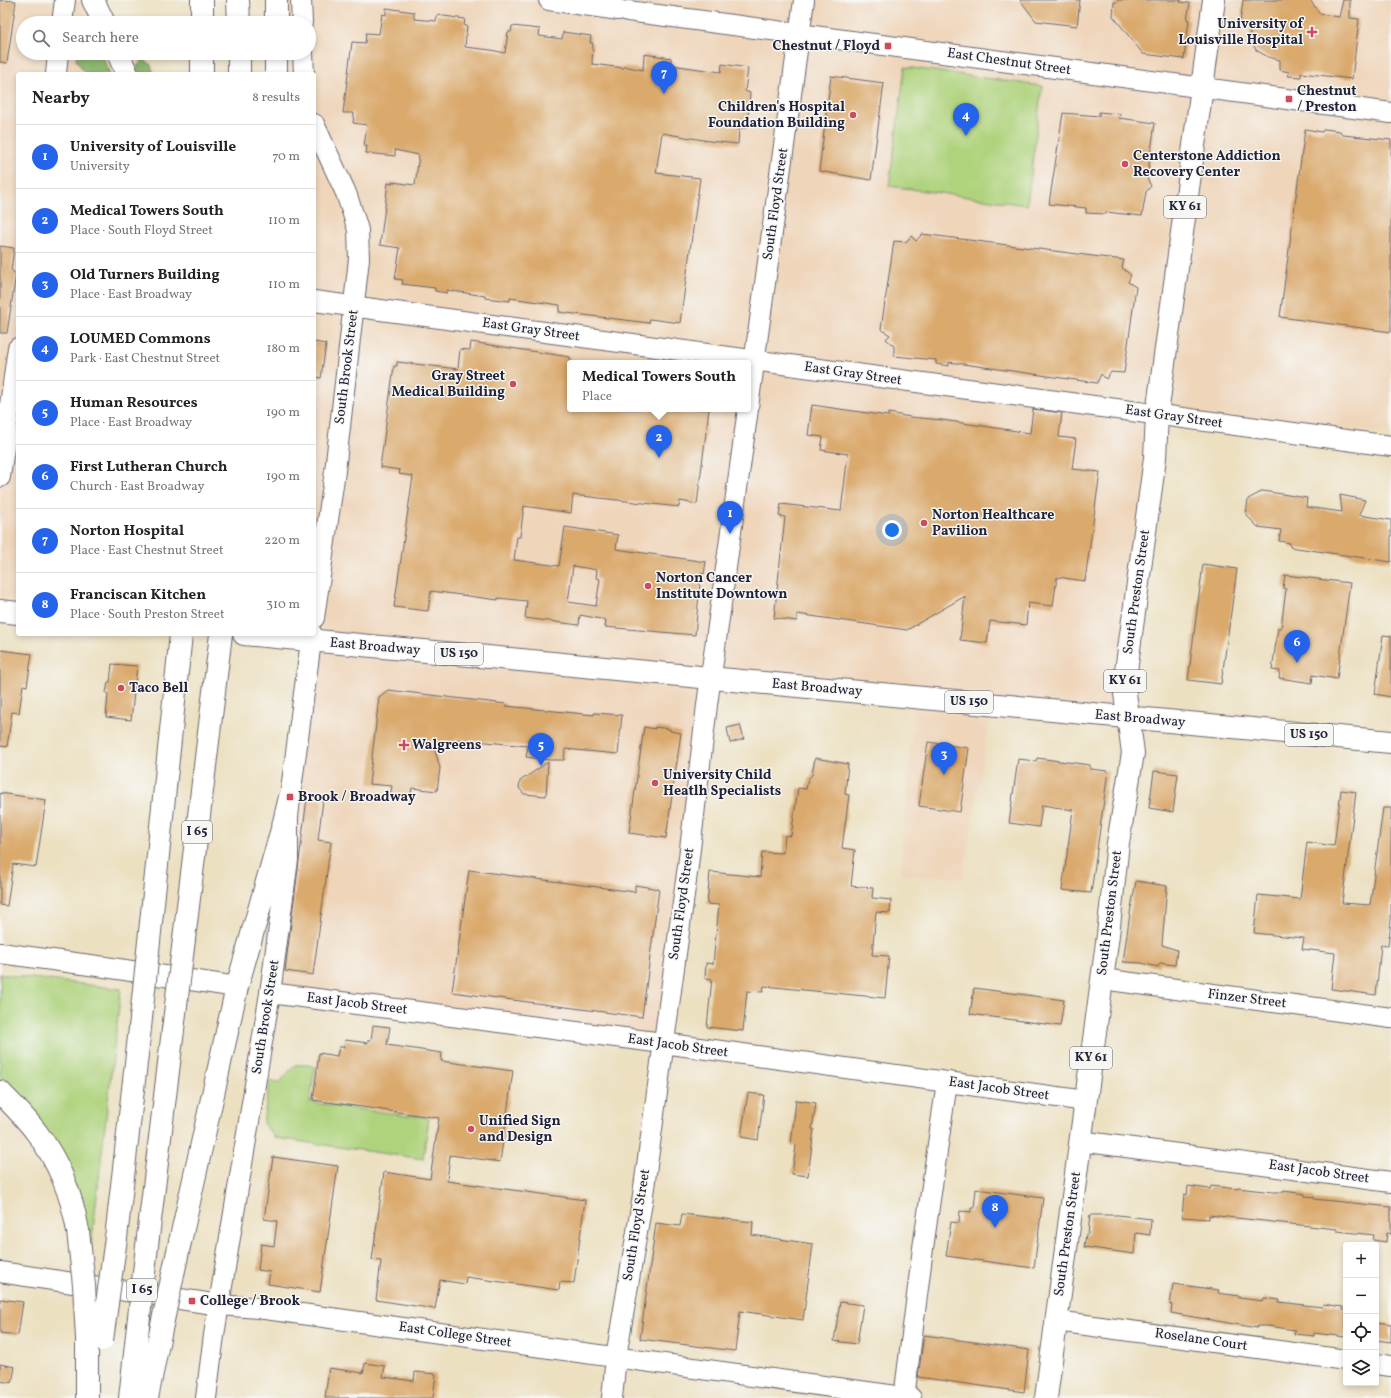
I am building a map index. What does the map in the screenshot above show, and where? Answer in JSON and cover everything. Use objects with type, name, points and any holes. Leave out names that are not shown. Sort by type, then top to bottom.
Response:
[{"type":"main road","points":[[93,0],[101,16]]},
{"type":"main road","points":[[202,0],[202,16]]},
{"type":"main road","points":[[238,0],[238,16]]},
{"type":"main road","points":[[276,0],[276,16]]},
{"type":"main road","name":"South Preston Street","points":[[1046,1398],[1102,980],[1118,843],[1133,753],[1124,686],[1155,458],[1157,414],[1214,0]]},
{"type":"main road","points":[[121,60],[126,72]]},
{"type":"main road","points":[[202,60],[202,72]]},
{"type":"main road","points":[[239,60],[239,72]]},
{"type":"main road","points":[[276,60],[276,72]]},
{"type":"main road","points":[[0,611],[16,613]]},
{"type":"main road","name":"I 65","points":[[94,1398],[94,1339],[116,1238],[140,1028],[181,636]]},
{"type":"main road","name":"I 65","points":[[130,1398],[221,636]]},
{"type":"main road","name":"East Broadway","points":[[289,636],[311,637],[710,678],[1391,742]]},
{"type":"main road","points":[[147,1398],[237,987],[290,797]]},
{"type":"main road","points":[[0,1092],[37,1133],[54,1160],[74,1208],[84,1285],[94,1339],[87,1398]]},
{"type":"street","points":[[63,16],[65,0]]},
{"type":"street","points":[[301,0],[302,16]]},
{"type":"street","name":"East Chestnut Street","points":[[550,0],[1391,113]]},
{"type":"street","name":"South Floyd Street","points":[[751,384],[804,0]]},
{"type":"street","points":[[56,72],[57,60]]},
{"type":"street","points":[[303,60],[304,72]]},
{"type":"street","name":"South Brook Street","points":[[316,128],[346,193],[358,230],[359,259],[335,471],[316,604]]},
{"type":"street","name":"East Gray Street","points":[[316,301],[1391,446]]},
{"type":"street","points":[[0,477],[16,362]]},
{"type":"street","name":"South Floyd Street","points":[[612,1398],[616,1357],[642,1202],[688,866],[710,678],[747,412]]},
{"type":"street","name":"South Brook Street","points":[[206,1398],[270,992],[288,860],[288,818],[290,797],[311,637]]},
{"type":"street","points":[[0,953],[237,987]]},
{"type":"street","name":"Finzer Street","points":[[1102,980],[1391,1018]]},
{"type":"street","name":"East Jacob Street","points":[[270,992],[1086,1101]]},
{"type":"street","points":[[906,1398],[923,1248],[947,1082]]},
{"type":"street","name":"East Jacob Street","points":[[1080,1141],[1391,1182]]},
{"type":"street","name":"East College Street","points":[[0,1272],[220,1306],[258,1308],[906,1398]]},
{"type":"street","name":"Roselane Court","points":[[1056,1321],[1343,1360]]},
{"type":"street","points":[[1379,1364],[1391,1366]]},
{"type":"shaded area","points":[[0,0],[79,0],[86,16],[16,16],[16,60],[105,60],[110,72],[16,72],[16,598],[0,597]]},
{"type":"shaded area","points":[[282,0],[1391,0],[1391,433],[1159,415],[1128,717],[992,705],[963,878],[900,875],[915,697],[711,678],[663,1043],[270,993],[314,636],[316,636],[316,72],[279,72],[280,60],[316,60],[316,16],[281,16]]},
{"type":"green space","points":[[76,60],[104,60],[109,72],[85,72]]},
{"type":"green space","points":[[142,60],[144,60],[151,65],[153,72],[133,72]]},
{"type":"green space","points":[[905,67],[1042,86],[1027,205],[889,186]]},
{"type":"green space","points":[[0,974],[121,989],[89,1264],[89,1239],[0,1083]]},
{"type":"green space","points":[[295,1065],[308,1065],[315,1067],[310,1102],[429,1118],[423,1159],[275,1138],[263,1123],[270,1081],[279,1083]]},
{"type":"building","points":[[0,0],[16,1],[7,63],[0,62]]},
{"type":"building","points":[[1020,0],[1080,0],[1077,26],[1036,21]]},
{"type":"building","points":[[1118,0],[1181,0],[1180,2],[1190,3],[1184,59],[1143,54],[1113,16],[1114,2],[1117,2]]},
{"type":"building","points":[[1243,0],[1310,0],[1320,14],[1339,17],[1343,0],[1350,0],[1350,18],[1359,19],[1352,79],[1301,73],[1301,77],[1288,76],[1289,72],[1280,70],[1280,60],[1268,57],[1256,50],[1250,35],[1249,25],[1240,24]]},
{"type":"building","points":[[386,8],[414,12],[414,19],[436,21],[437,15],[465,19],[464,26],[467,26],[465,47],[505,53],[508,32],[511,32],[512,26],[540,29],[539,36],[562,39],[563,32],[591,36],[590,43],[593,43],[592,64],[624,68],[624,66],[643,70],[644,54],[671,58],[671,65],[721,72],[722,64],[748,68],[745,91],[750,93],[747,128],[739,128],[738,144],[662,133],[656,173],[700,178],[680,323],[650,319],[649,323],[559,312],[560,305],[510,298],[510,301],[485,298],[485,296],[447,290],[447,293],[435,291],[435,288],[402,284],[403,280],[395,279],[400,248],[380,245],[388,183],[392,184],[392,182],[415,185],[419,155],[395,150],[395,156],[366,153],[367,146],[364,146],[367,125],[353,123],[354,113],[343,113],[352,42],[365,43],[366,33],[379,34],[382,14],[386,15]]},
{"type":"building","name":"Children's Hospital Foundation Building","points":[[831,76],[884,83],[871,180],[819,171]]},
{"type":"building","name":"Centerstone Addiction Recovery Center","points":[[1099,112],[1120,114],[1119,118],[1155,123],[1147,178],[1151,186],[1146,192],[1142,216],[1106,212],[1106,214],[1086,213],[1086,208],[1049,204],[1063,113],[1099,116]]},
{"type":"building","points":[[1305,129],[1322,132],[1324,129],[1340,131],[1343,135],[1391,140],[1391,332],[1280,317]]},
{"type":"building","points":[[922,234],[1124,260],[1122,268],[1131,275],[1128,282],[1136,287],[1124,373],[1111,372],[1106,379],[1101,374],[1097,383],[949,362],[949,366],[936,364],[936,360],[894,356],[894,346],[886,339],[890,335],[881,329],[894,241],[906,242],[911,236],[916,241]]},
{"type":"building","points":[[0,246],[14,248],[11,270],[16,274],[7,333],[0,333]]},
{"type":"building","points":[[316,342],[326,344],[321,378],[316,377]]},
{"type":"building","points":[[471,342],[570,357],[570,360],[567,360],[567,412],[709,412],[697,504],[680,501],[679,507],[573,495],[571,513],[524,506],[520,537],[517,537],[514,560],[559,566],[565,527],[618,535],[616,549],[706,562],[704,574],[701,573],[695,635],[605,627],[606,620],[580,615],[579,625],[525,618],[527,601],[498,598],[498,600],[431,591],[428,611],[394,607],[413,476],[399,474],[400,470],[380,467],[394,366],[397,366],[397,362],[458,369],[460,349],[470,350]],"holes":[[[573,566],[597,570],[596,578],[600,579],[596,606],[568,602]]]},
{"type":"building","name":"Norton Healthcare Pavilion","points":[[812,405],[888,416],[889,413],[1030,433],[1033,409],[1062,413],[1059,437],[1076,439],[1072,469],[1100,472],[1085,581],[1057,577],[1053,606],[1028,603],[1026,625],[990,621],[987,643],[960,640],[965,596],[907,630],[797,614],[797,621],[774,618],[785,517],[779,516],[781,504],[841,511],[848,454],[821,450],[823,437],[808,435]]},
{"type":"building","points":[[1263,491],[1307,498],[1306,507],[1342,512],[1340,495],[1365,500],[1359,515],[1391,520],[1391,562],[1290,547],[1290,543],[1279,541],[1281,530],[1258,527],[1246,515],[1248,499]]},
{"type":"building","points":[[1203,564],[1237,569],[1221,684],[1188,680]]},
{"type":"building","points":[[1285,575],[1350,583],[1337,679],[1313,675],[1312,683],[1279,678],[1280,671],[1272,670],[1278,628],[1281,628],[1286,589],[1283,588]]},
{"type":"building","points":[[1383,635],[1391,636],[1391,697],[1375,694]]},
{"type":"building","points":[[0,650],[32,654],[27,686],[23,685],[19,713],[12,712],[7,747],[0,746]]},
{"type":"building","name":"Taco Bell","points":[[112,664],[137,666],[131,720],[106,717],[108,694],[106,693],[108,682],[110,682]]},
{"type":"building","points":[[388,690],[506,704],[506,706],[594,715],[594,713],[622,715],[618,754],[565,749],[564,760],[549,760],[526,757],[528,746],[455,739],[454,747],[433,744],[440,768],[437,791],[412,788],[410,800],[390,797],[392,786],[369,784],[379,697]]},
{"type":"building","points":[[740,725],[744,739],[730,743],[727,728]]},
{"type":"building","name":"University Child Heatlh Specialists","points":[[644,727],[670,729],[670,731],[681,733],[666,838],[629,833]]},
{"type":"building","points":[[928,742],[969,748],[960,812],[919,806]]},
{"type":"building","points":[[815,758],[848,764],[845,794],[849,795],[842,848],[855,850],[851,886],[873,888],[872,898],[891,900],[890,913],[876,912],[872,955],[889,956],[885,998],[764,986],[763,992],[747,991],[743,1031],[707,1027],[712,979],[705,978],[706,963],[713,964],[719,905],[707,904],[710,872],[760,877],[762,852],[783,853],[785,835],[791,836],[798,788],[806,789],[808,779],[812,775]]},
{"type":"building","points":[[1037,758],[1090,765],[1090,769],[1108,771],[1091,893],[1062,890],[1073,810],[1042,805],[1039,827],[1009,823],[1018,759],[1036,761]]},
{"type":"building","points":[[548,762],[546,796],[524,794],[519,788],[520,781]]},
{"type":"building","points":[[1154,771],[1178,774],[1173,812],[1149,808]]},
{"type":"building","points":[[1341,790],[1356,792],[1342,903],[1370,905],[1383,808],[1391,808],[1391,921],[1388,946],[1381,945],[1376,995],[1331,989],[1335,953],[1302,949],[1304,938],[1254,933],[1258,895],[1300,899],[1307,842],[1334,846]]},
{"type":"building","points":[[0,793],[46,800],[36,867],[13,864],[7,906],[0,905]]},
{"type":"building","points":[[307,798],[323,800],[318,840],[331,842],[313,975],[285,971]]},
{"type":"building","points":[[469,870],[635,892],[635,885],[659,889],[642,1017],[452,992]]},
{"type":"building","points":[[1136,881],[1167,886],[1162,945],[1177,950],[1175,965],[1160,963],[1158,967],[1141,963],[1123,962]]},
{"type":"building","points":[[974,988],[1064,1000],[1060,1026],[970,1014]]},
{"type":"building","points":[[373,1025],[390,1027],[387,1045],[442,1053],[441,1061],[513,1071],[500,1162],[450,1155],[447,1181],[585,1200],[574,1283],[560,1282],[559,1290],[466,1277],[465,1284],[440,1280],[435,1309],[376,1300],[381,1261],[372,1260],[384,1172],[430,1179],[439,1118],[313,1100],[319,1053],[337,1056],[339,1047],[344,1047],[345,1040],[368,1043],[368,1040],[371,1040]]},
{"type":"building","points":[[748,1093],[764,1095],[758,1140],[741,1137]]},
{"type":"building","points":[[796,1100],[816,1103],[808,1176],[792,1174],[796,1146],[791,1145]]},
{"type":"building","points":[[273,1157],[338,1166],[320,1292],[268,1284],[270,1272],[258,1270],[261,1244],[274,1246],[277,1221],[264,1219]]},
{"type":"building","points":[[1188,1186],[1210,1189],[1211,1186],[1273,1192],[1284,1191],[1305,1194],[1305,1196],[1314,1197],[1314,1199],[1391,1207],[1391,1234],[1387,1233],[1386,1242],[1373,1240],[1374,1235],[1337,1231],[1337,1229],[1209,1215],[1209,1219],[1182,1217],[1184,1194],[1187,1195]]},
{"type":"building","points":[[976,1189],[1043,1198],[1034,1268],[946,1256],[951,1222],[959,1223],[960,1211],[971,1212],[971,1208],[974,1208]]},
{"type":"building","points":[[682,1214],[753,1222],[752,1235],[813,1244],[803,1320],[740,1311],[735,1351],[640,1339],[656,1223],[680,1226]]},
{"type":"building","points":[[1090,1215],[1118,1215],[1151,1219],[1150,1235],[1136,1233],[1134,1254],[1084,1247],[1086,1234],[1088,1234]]},
{"type":"building","points":[[1173,1284],[1219,1290],[1218,1293],[1239,1296],[1239,1298],[1263,1301],[1264,1298],[1280,1300],[1279,1302],[1322,1307],[1323,1304],[1343,1307],[1343,1337],[1314,1333],[1314,1336],[1294,1334],[1295,1330],[1268,1326],[1257,1326],[1257,1328],[1171,1313],[1172,1305],[1170,1305]]},
{"type":"building","points":[[0,1299],[23,1302],[18,1335],[0,1333]]},
{"type":"building","points":[[840,1302],[863,1305],[857,1344],[834,1341]]},
{"type":"building","points":[[1379,1322],[1391,1324],[1391,1342],[1379,1340]]},
{"type":"building","points":[[924,1335],[1029,1350],[1024,1392],[918,1377]]},
{"type":"building","points":[[365,1363],[385,1366],[383,1377],[414,1381],[415,1372],[436,1374],[433,1398],[325,1398],[329,1368],[363,1373]]},
{"type":"building","points":[[0,1364],[15,1367],[12,1383],[0,1381]]},
{"type":"place","name":"University of Louisville Hospital","points":[[1312,32]]},
{"type":"place","name":"Chestnut / Floyd","points":[[888,46]]},
{"type":"place","name":"Norton Hospital","points":[[664,94]]},
{"type":"place","name":"Chestnut / Preston","points":[[1289,99]]},
{"type":"place","name":"Children's Hospital Foundation Building","points":[[853,115]]},
{"type":"place","name":"LOUMED Commons","points":[[966,136]]},
{"type":"place","name":"Centerstone Addiction Recovery Center","points":[[1125,164]]},
{"type":"place","name":"Gray Street Medical Building","points":[[513,384]]},
{"type":"place","name":"Medical Towers South","points":[[659,458]]},
{"type":"place","name":"Norton Healthcare Pavilion","points":[[924,523]]},
{"type":"place","name":"University of Louisville","points":[[730,534]]},
{"type":"place","name":"Norton Cancer Institute Downtown","points":[[648,586]]},
{"type":"place","name":"First Lutheran Church","points":[[1297,663]]},
{"type":"place","name":"Taco Bell","points":[[121,688]]},
{"type":"place","name":"Walgreens","points":[[404,745]]},
{"type":"place","name":"Human Resources","points":[[541,766]]},
{"type":"place","name":"Old Turners Building","points":[[944,775]]},
{"type":"place","name":"University Child Heatlh Specialists","points":[[655,783]]},
{"type":"place","name":"Brook / Broadway","points":[[290,797]]},
{"type":"place","name":"Unified Sign and Design","points":[[471,1129]]},
{"type":"place","name":"Franciscan Kitchen","points":[[995,1228]]},
{"type":"place","name":"College / Brook","points":[[192,1301]]}]
